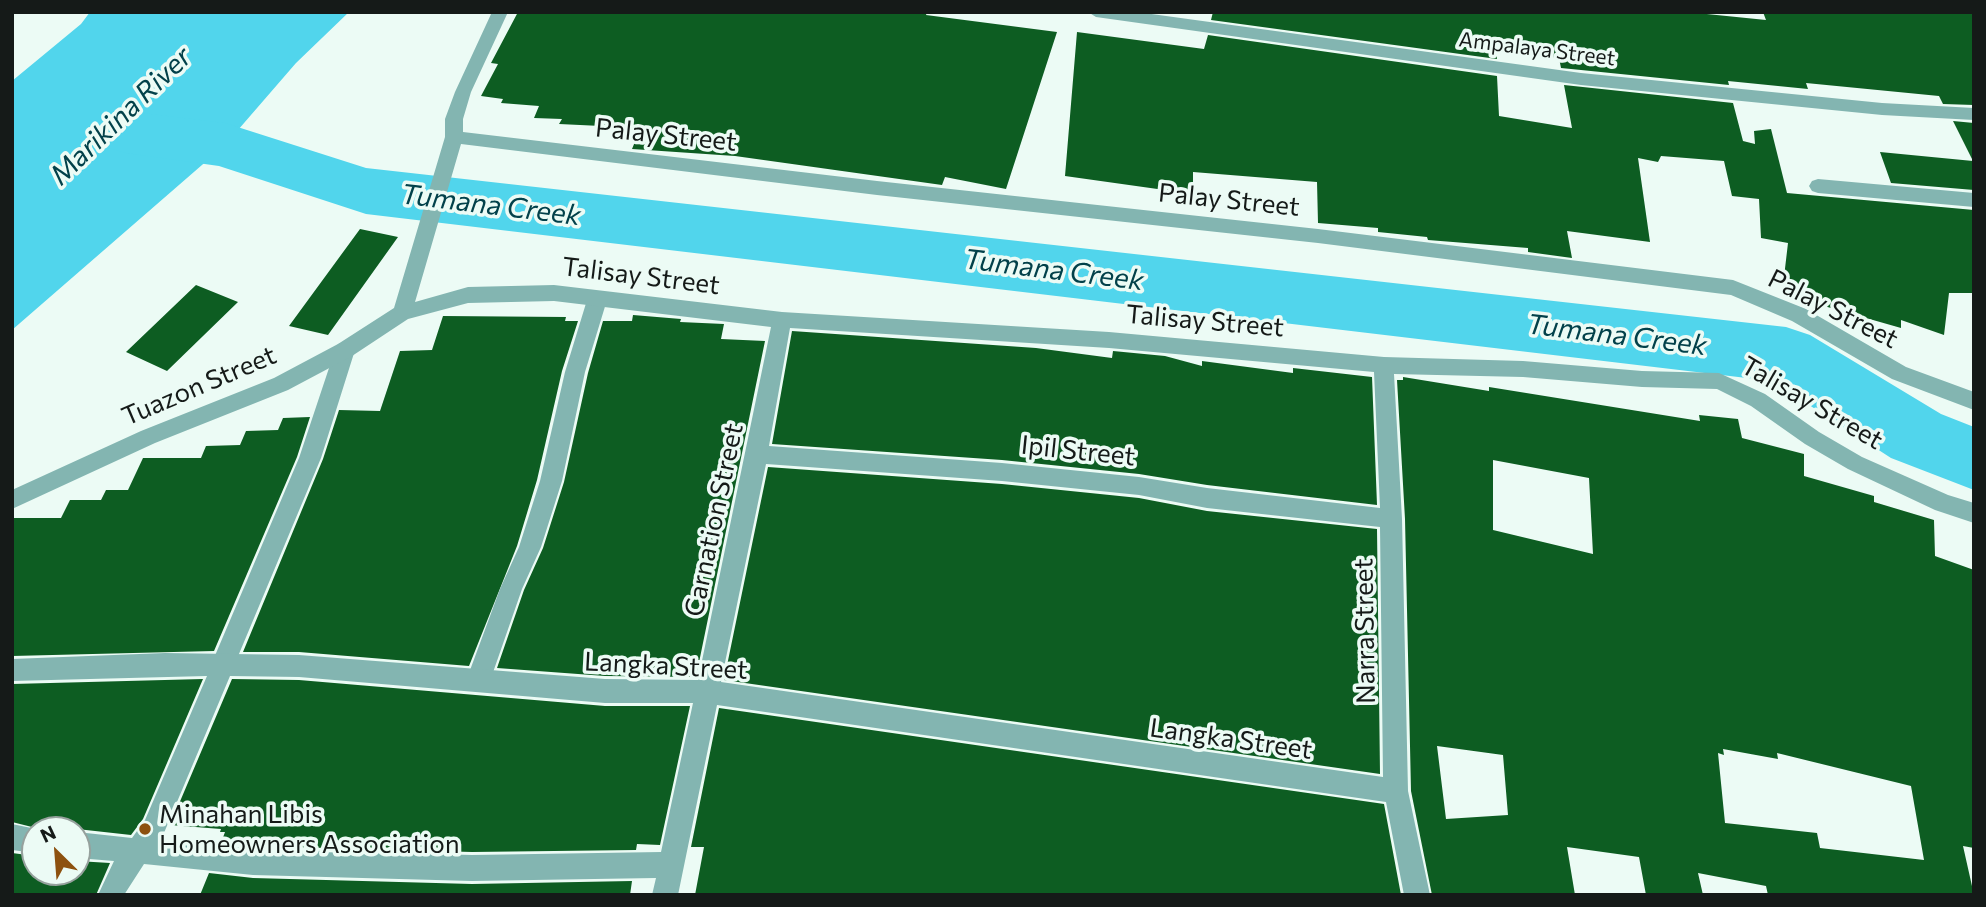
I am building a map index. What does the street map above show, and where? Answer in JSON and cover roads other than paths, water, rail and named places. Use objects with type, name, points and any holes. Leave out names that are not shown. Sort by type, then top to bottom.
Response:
[{"type":"street","points":[[402,313],[454,137],[454,119],[463,92],[500,12]]},
{"type":"street","name":"Ampalaya Street","points":[[1096,12],[1581,79],[1882,109],[1974,114]]},
{"type":"street","name":"Palay Street","points":[[454,137],[877,188],[1359,241],[1733,288],[1799,315],[1899,373],[1974,401]]},
{"type":"street","points":[[1818,186],[1974,200]]},
{"type":"street","name":"Talisay Street","points":[[402,313],[468,295],[554,293],[782,320],[1109,340],[1384,365],[1523,369],[1642,379],[1719,381],[1758,401],[1855,463],[1943,503],[1974,513]]},
{"type":"street","points":[[478,681],[530,547],[551,481],[575,372],[597,300]]},
{"type":"street","name":"Tuazon Street","points":[[12,500],[148,437],[281,384],[345,349],[402,313]]},
{"type":"street","name":"Carnation Street","points":[[665,895],[757,454],[782,320]]},
{"type":"street","points":[[111,895],[117,879],[154,829],[310,458],[345,349]]},
{"type":"street","name":"Narra Street","points":[[1384,365],[1391,519],[1396,791],[1417,895]]},
{"type":"street","name":"Ipil Street","points":[[757,454],[1112,483],[1207,498],[1391,519]]},
{"type":"street","name":"Langka Street","points":[[12,670],[164,664],[299,666],[605,691],[708,692],[1396,791]]},
{"type":"street","points":[[91,847],[253,862],[472,867],[670,865]]},
{"type":"water","name":"Marikina River","points":[[90,12],[349,12],[296,63],[225,145],[12,330],[12,81],[81,24]]},
{"type":"waterway","name":"Tumana Creek","points":[[126,132],[225,145],[366,191],[1786,355],[1916,436],[1974,459]]},
{"type":"place","name":"Minahan Libis Homeowners Association","points":[[145,829]]}]
